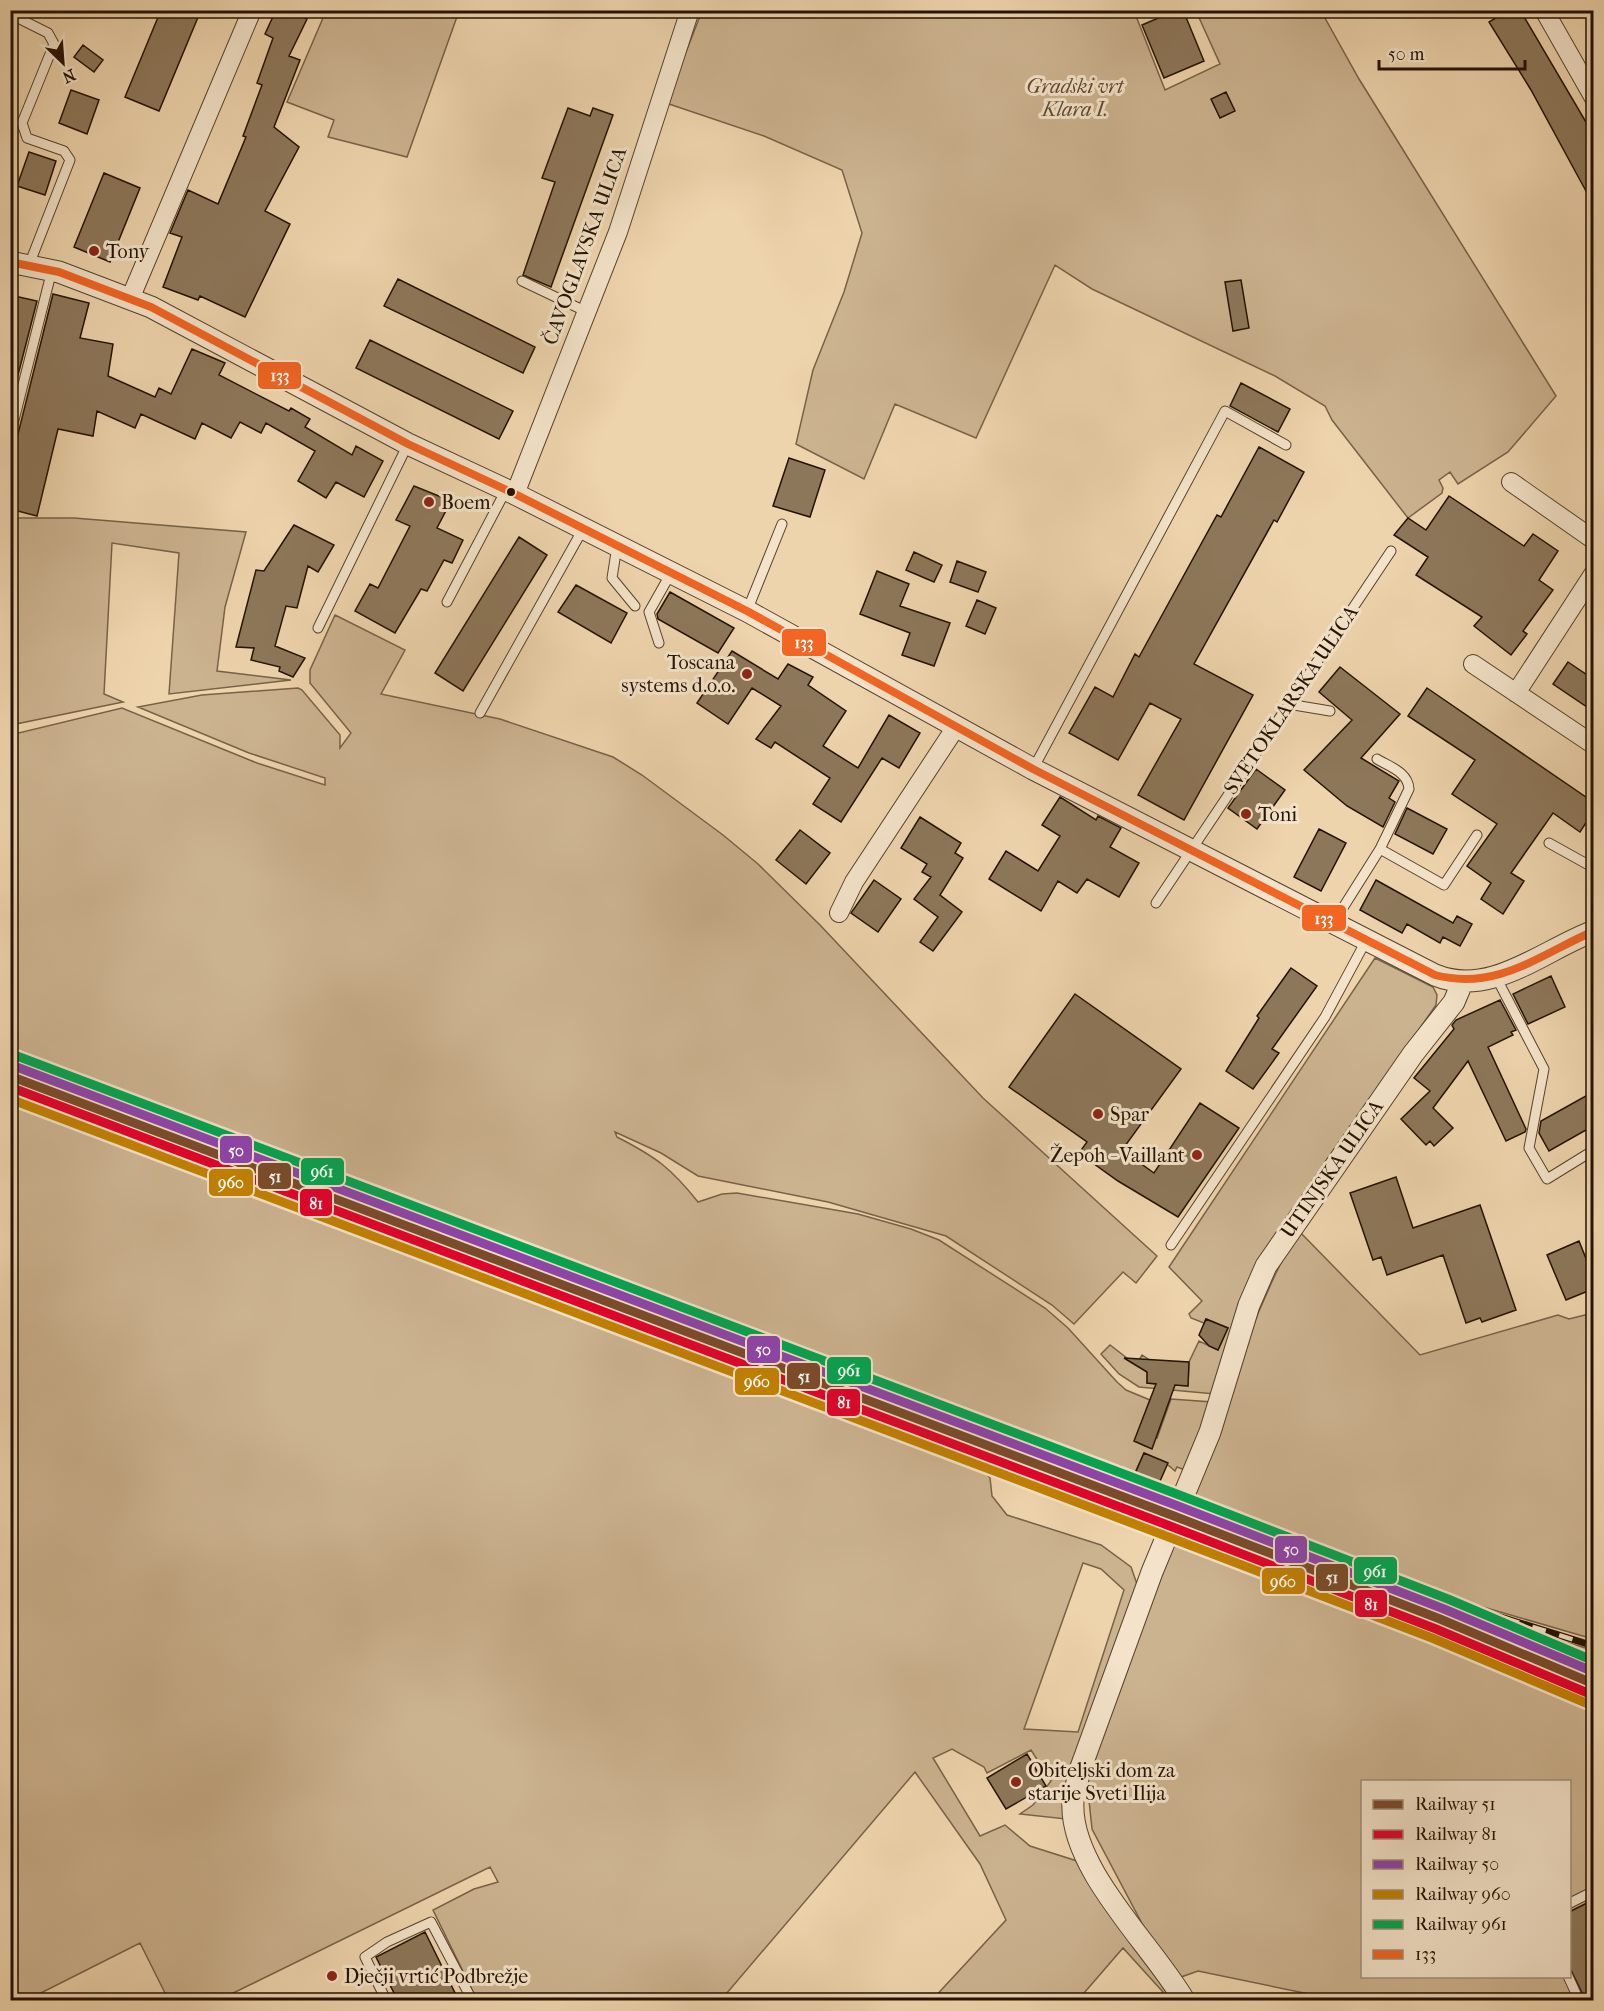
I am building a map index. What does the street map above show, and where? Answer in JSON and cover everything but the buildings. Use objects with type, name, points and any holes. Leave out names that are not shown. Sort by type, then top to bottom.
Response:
[{"type":"street","points":[[130,299],[252,10]]},
{"type":"street","name":"ČAVOGLAVSKA ULICA","points":[[511,492],[618,232],[690,10]]},
{"type":"street","points":[[1544,10],[1587,74],[1593,98]]},
{"type":"street","points":[[20,264],[52,270],[160,312],[408,444],[511,492],[747,611],[1032,769],[1435,975],[1461,983],[1496,977],[1593,931]]},
{"type":"street","points":[[1511,482],[1593,540]]},
{"type":"street","points":[[1516,693],[1593,573]]},
{"type":"street","points":[[1473,664],[1593,745]]},
{"type":"street","points":[[839,913],[854,882],[956,727]]},
{"type":"street","name":"UTINJSKA ULICA","points":[[1184,2001],[1103,1888],[1082,1847],[1073,1802],[1080,1770],[1179,1504],[1210,1432],[1250,1305],[1266,1266],[1413,1054],[1454,1002],[1461,983]]},
{"type":"lane","points":[[20,264],[70,160],[64,151],[27,138],[22,123],[54,44],[48,33],[20,19],[23,10]]},
{"type":"lane","points":[[10,436],[52,270]]},
{"type":"lane","points":[[522,281],[587,312]]},
{"type":"lane","points":[[1032,769],[1226,411],[1286,445]]},
{"type":"lane","points":[[318,628],[408,444]]},
{"type":"lane","points":[[447,602],[511,492]]},
{"type":"lane","points":[[747,611],[782,524]]},
{"type":"lane","points":[[480,713],[583,529]]},
{"type":"lane","points":[[617,546],[612,578],[635,606]]},
{"type":"lane","name":"SVETOKLARSKA ULICA","points":[[1156,903],[1391,551]]},
{"type":"lane","points":[[659,643],[649,612],[671,573]]},
{"type":"lane","points":[[1288,704],[1330,711]]},
{"type":"lane","points":[[1334,922],[1380,849],[1409,789],[1409,782],[1404,774],[1377,759]]},
{"type":"lane","points":[[1380,849],[1444,885],[1477,835]]},
{"type":"lane","points":[[1549,843],[1593,868]]},
{"type":"lane","points":[[1171,1245],[1325,1017],[1367,939]]},
{"type":"lane","points":[[1496,977],[1544,1069],[1529,1148],[1547,1179],[1593,1150]]},
{"type":"lane","points":[[1571,1902],[1593,1891]]},
{"type":"lane","points":[[386,2001],[365,1957],[387,1942],[431,1922],[472,2001]]},
{"type":"lane","points":[[1568,1978],[1580,2001]]},
{"type":"green space","points":[[326,11],[459,11],[407,157],[328,137],[334,120],[287,102]]},
{"type":"green space","name":"Gradski vrt Klara I.","points":[[702,11],[1134,11],[1165,90],[1220,64],[1196,11],[1321,11],[1359,79],[1556,396],[1508,452],[1458,484],[1450,472],[1439,480],[1443,488],[1442,493],[1408,518],[1332,420],[1325,406],[1275,376],[1092,289],[1055,265],[976,438],[895,404],[864,479],[796,444],[813,370],[844,292],[862,233],[842,170],[764,136],[666,103]]},
{"type":"green space","points":[[11,518],[74,518],[246,532],[225,607],[217,671],[291,680],[169,694],[179,553],[112,543],[104,694],[123,702],[11,725]]},
{"type":"green space","points":[[335,615],[405,650],[381,694],[500,719],[613,757],[642,775],[723,835],[758,864],[820,925],[983,1098],[1157,1256],[1136,1283],[1123,1272],[1074,1324],[1052,1305],[946,1236],[828,1202],[698,1176],[661,1153],[615,1132],[617,1137],[662,1164],[698,1202],[722,1194],[737,1193],[858,1214],[911,1229],[939,1240],[1045,1308],[1068,1328],[1126,1390],[1150,1400],[1135,1441],[1145,1446],[1150,1436],[1157,1438],[1171,1399],[1212,1402],[1185,1470],[1177,1467],[1175,1471],[1165,1463],[1144,1453],[1133,1477],[1120,1466],[1115,1475],[1019,1436],[11,1055],[10,735],[122,708],[257,763],[325,785],[325,778],[249,753],[138,707],[202,695],[298,688],[340,735],[340,748],[351,733],[310,683],[310,670]]},
{"type":"green space","points":[[1375,958],[1433,987],[1437,995],[1436,1005],[1314,1180],[1215,1394],[1139,1387],[1119,1374],[1101,1354],[1110,1345],[1136,1365],[1142,1355],[1148,1359],[1147,1383],[1188,1386],[1189,1362],[1199,1341],[1218,1350],[1228,1328],[1206,1319],[1204,1323],[1191,1318],[1189,1314],[1202,1301],[1169,1267]]},
{"type":"green space","points":[[11,1095],[981,1467],[990,1478],[992,1496],[1007,1515],[1101,1545],[1131,1567],[1137,1584],[1067,1778],[1066,1819],[1020,1814],[1033,1805],[1051,1781],[1031,1750],[987,1773],[984,1767],[952,1749],[933,1758],[980,1836],[1005,1825],[1030,1846],[1077,1861],[1171,1994],[1168,2000],[1157,2000],[1163,1992],[1123,1948],[1078,2000],[932,2000],[1006,1920],[980,1864],[915,1772],[721,2000],[477,2000],[433,1910],[474,1889],[498,1882],[490,1867],[219,2000],[160,2000],[166,1995],[140,1943],[27,2000],[11,2000]],"holes":[[[1083,1563],[1101,1569],[1124,1590],[1078,1732],[1024,1729]]]},
{"type":"green space","points":[[1298,1230],[1420,1355],[1558,1315],[1569,1319],[1593,1313],[1593,1639],[1418,1588],[1189,1503],[1251,1330]]},
{"type":"green space","points":[[1180,1526],[1492,1650],[1593,1697],[1593,1900],[1571,1911],[1571,1780],[1361,1780],[1361,1978],[1571,1978],[1571,1968],[1586,2000],[1338,2000],[1198,1971],[1181,1977],[1146,1931],[1092,1829],[1087,1781],[1127,1671],[1158,1574]]},
{"type":"green space","points":[[1410,1597],[1593,1650],[1593,1677]]},
{"type":"railway","points":[[10,1062],[1385,1581],[1594,1646]]},
{"type":"railway","points":[[10,1090],[908,1429],[1107,1490]]},
{"type":"rail line","name":"961","points":[[17,1056],[1182,1496],[1448,1599],[1594,1661]]},
{"type":"rail line","name":"50","points":[[14,1066],[1178,1506],[1444,1609],[1594,1672]]},
{"type":"rail line","name":"51","points":[[10,1076],[1174,1516],[1440,1619],[1594,1684]]},
{"type":"rail line","name":"81","points":[[10,1087],[1170,1526],[1436,1629],[1590,1694]]},
{"type":"rail line","name":"960","points":[[10,1099],[1166,1536],[1432,1638],[1586,1703]]},
{"type":"transit line","name":"133","points":[[10,262],[59,272],[151,307],[408,444],[515,494],[747,611],[1033,769],[1435,975],[1457,979],[1498,974],[1536,960],[1594,931]]},
{"type":"place","name":"Tony","points":[[94,251]]},
{"type":"place","name":"Boem","points":[[429,502]]},
{"type":"place","name":"Toscana systems d.o.o.","points":[[747,674]]},
{"type":"place","name":"Toni","points":[[1246,814]]},
{"type":"place","name":"Spar","points":[[1098,1114]]},
{"type":"place","name":"Žepoh - Vaillant","points":[[1197,1155]]},
{"type":"place","name":"Obiteljski dom za starije Sveti Ilija","points":[[1016,1782]]},
{"type":"place","name":"Dječji vrtić Podbrežje","points":[[332,1976]]}]
